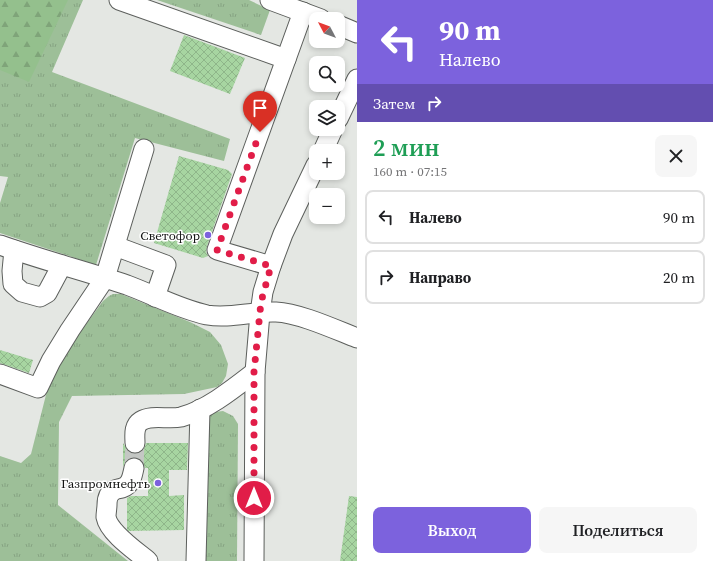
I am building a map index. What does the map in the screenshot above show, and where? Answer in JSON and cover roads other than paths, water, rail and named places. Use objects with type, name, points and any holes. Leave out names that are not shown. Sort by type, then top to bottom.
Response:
[{"type":"street","points":[[119,0],[286,59]]},
{"type":"street","points":[[270,0],[309,14]]},
{"type":"street","points":[[271,266],[217,250],[303,12]]},
{"type":"street","points":[[345,29],[357,33]]},
{"type":"street","points":[[345,104],[357,79]]},
{"type":"street","points":[[0,374],[38,388],[51,361],[105,278],[144,149]]},
{"type":"street","points":[[254,561],[254,372],[263,292],[283,234],[309,180]]},
{"type":"street","points":[[115,246],[166,265],[155,297]]},
{"type":"street","points":[[62,265],[47,293],[40,297],[22,292],[13,284],[7,248],[105,278],[181,308],[219,317],[276,312],[290,313],[357,338]]},
{"type":"street","points":[[135,443],[135,430],[139,422],[147,418],[180,417],[200,409],[228,394],[254,372]]},
{"type":"street","points":[[196,561],[200,409]]},
{"type":"street","points":[[134,468],[129,484],[124,488],[113,490],[109,494],[107,499],[106,517],[110,526],[118,536],[148,561]]},
{"type":"tunnel","points":[[134,468],[135,443]]},
{"type":"place","name":"Светофор","points":[[208,235]]},
{"type":"place","name":"Газпромнефть","points":[[158,483]]}]
